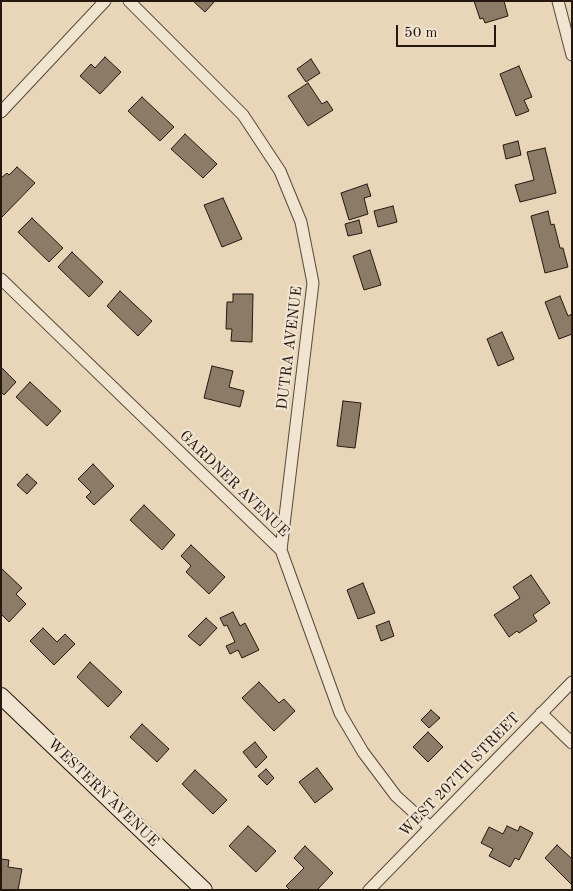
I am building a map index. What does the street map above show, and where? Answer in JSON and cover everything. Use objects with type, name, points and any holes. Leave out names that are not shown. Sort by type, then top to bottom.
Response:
[{"type":"main road","name":"WESTERN AVENUE","points":[[1,696],[204,890]]},
{"type":"street","points":[[1,112],[105,1]]},
{"type":"street","name":"DUTRA AVENUE","points":[[130,1],[243,115],[280,171],[301,222],[313,283],[281,550]]},
{"type":"street","points":[[558,1],[572,55]]},
{"type":"street","name":"GARDNER AVENUE","points":[[1,278],[281,550],[340,713],[363,752],[396,796],[430,827]]},
{"type":"street","name":"WEST 207TH STREET","points":[[369,890],[572,682]]},
{"type":"street","points":[[540,713],[572,743]]},
{"type":"building","points":[[193,1],[215,1],[205,12]]},
{"type":"building","points":[[474,1],[504,1],[508,16],[485,23],[483,18],[480,19]]},
{"type":"building","points":[[105,57],[121,72],[100,94],[80,76],[91,64],[95,68]]},
{"type":"building","points":[[311,59],[320,73],[306,82],[297,69]]},
{"type":"building","points":[[519,66],[532,97],[524,100],[529,111],[516,116],[500,74]]},
{"type":"building","points":[[308,83],[322,104],[327,101],[333,110],[308,126],[288,96]]},
{"type":"building","points":[[142,97],[174,127],[160,141],[128,111]]},
{"type":"building","points":[[185,134],[217,164],[203,178],[171,149]]},
{"type":"building","points":[[518,141],[521,155],[506,159],[503,145]]},
{"type":"building","points":[[545,148],[556,193],[520,202],[515,185],[534,180],[527,152]]},
{"type":"building","points":[[17,167],[35,183],[1,218],[1,178],[7,173],[9,175]]},
{"type":"building","points":[[367,184],[371,196],[364,198],[368,214],[349,220],[341,193]]},
{"type":"building","points":[[223,198],[242,239],[222,247],[204,205]]},
{"type":"building","points":[[393,206],[397,222],[378,227],[374,211]]},
{"type":"building","points":[[548,211],[551,225],[554,224],[560,248],[563,248],[568,267],[545,273],[531,216]]},
{"type":"building","points":[[32,218],[63,248],[49,262],[18,232]]},
{"type":"building","points":[[359,220],[362,233],[348,236],[345,224]]},
{"type":"building","points":[[370,250],[381,285],[364,290],[353,256]]},
{"type":"building","points":[[72,252],[103,282],[89,297],[58,267]]},
{"type":"building","points":[[120,291],[152,321],[138,336],[107,306]]},
{"type":"building","points":[[233,294],[253,294],[252,342],[231,341],[232,329],[226,329],[227,302],[233,302]]},
{"type":"building","points":[[560,296],[568,316],[572,314],[572,334],[559,339],[545,302]]},
{"type":"building","points":[[502,332],[514,359],[498,366],[487,339]]},
{"type":"building","points":[[212,366],[233,371],[229,387],[244,391],[240,407],[204,398]]},
{"type":"building","points":[[1,367],[16,382],[4,395],[1,392]]},
{"type":"building","points":[[30,382],[61,411],[47,426],[16,397]]},
{"type":"building","points":[[343,401],[361,403],[355,448],[337,446]]},
{"type":"building","points":[[93,464],[114,486],[94,505],[86,497],[91,492],[78,479]]},
{"type":"building","points":[[27,474],[37,483],[27,494],[17,485]]},
{"type":"building","points":[[144,505],[175,535],[162,550],[130,520]]},
{"type":"building","points":[[191,545],[225,577],[209,594],[186,572],[191,566],[181,556]]},
{"type":"building","points":[[1,568],[22,588],[16,594],[26,604],[9,622],[1,614]]},
{"type":"building","points":[[531,575],[550,603],[533,615],[537,621],[509,637],[494,615],[520,598],[513,587]]},
{"type":"building","points":[[363,583],[375,613],[358,619],[347,590]]},
{"type":"building","points":[[233,612],[240,626],[245,623],[259,650],[242,658],[238,650],[230,654],[226,646],[235,642],[227,625],[224,626],[220,618]]},
{"type":"building","points":[[206,618],[217,628],[200,646],[188,636]]},
{"type":"building","points":[[389,621],[394,636],[381,641],[376,626]]},
{"type":"building","points":[[43,628],[57,642],[65,634],[75,644],[54,665],[30,641]]},
{"type":"building","points":[[90,662],[122,692],[108,707],[77,677]]},
{"type":"building","points":[[259,682],[279,703],[284,699],[295,711],[274,731],[242,698]]},
{"type":"building","points":[[431,710],[440,718],[429,728],[421,720]]},
{"type":"building","points":[[142,724],[169,749],[157,762],[130,737]]},
{"type":"building","points":[[428,732],[443,747],[428,762],[413,747]]},
{"type":"building","points":[[255,742],[267,757],[256,768],[243,752]]},
{"type":"building","points":[[317,768],[333,789],[315,803],[299,782]]},
{"type":"building","points":[[266,769],[274,778],[267,785],[258,776]]},
{"type":"building","points":[[195,770],[227,800],[213,814],[182,784]]},
{"type":"building","points":[[248,826],[276,851],[256,872],[229,846]]},
{"type":"building","points":[[507,826],[518,831],[520,826],[533,833],[519,860],[515,858],[510,867],[489,856],[493,849],[481,843],[489,827],[503,834]]},
{"type":"building","points":[[557,845],[572,859],[572,885],[545,858]]},
{"type":"building","points":[[305,846],[333,873],[317,890],[290,890],[286,886],[304,868],[294,858]]},
{"type":"building","points":[[1,859],[9,860],[8,867],[22,869],[18,890],[1,890]]}]
